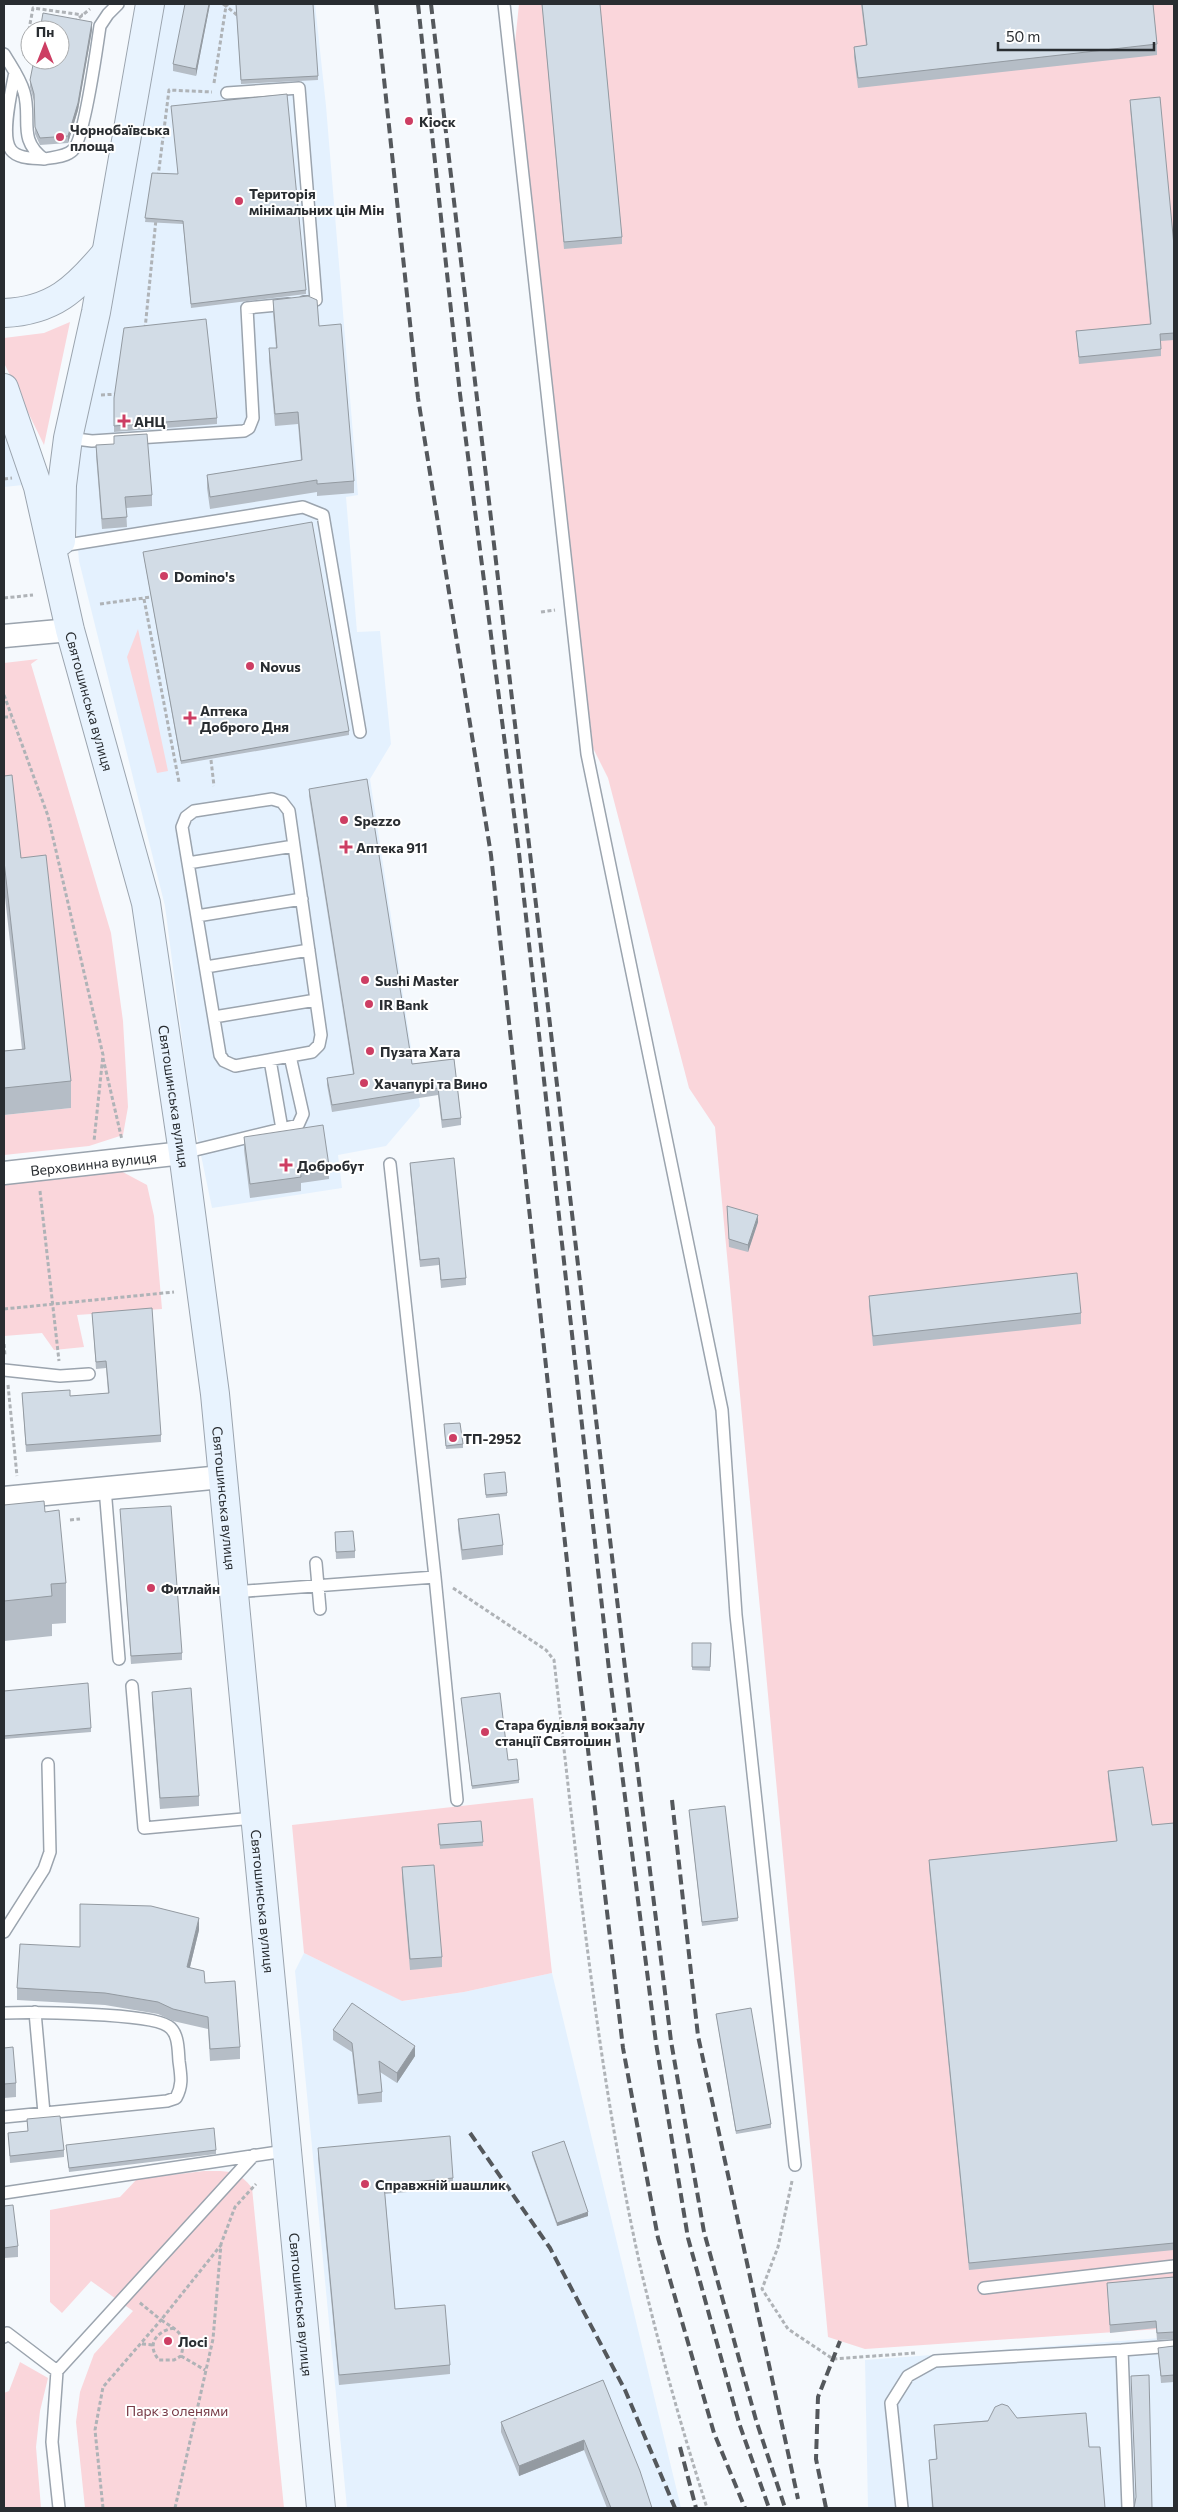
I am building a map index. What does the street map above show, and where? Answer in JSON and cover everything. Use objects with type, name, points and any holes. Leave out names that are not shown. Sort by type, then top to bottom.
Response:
[{"type":"main road","points":[[4,313],[30,310],[49,304],[68,293],[84,280],[107,252],[150,4]]},
{"type":"main road","name":"Святошинська вулиця","points":[[61,590],[62,485],[68,438],[96,312],[107,252]]},
{"type":"main road","name":"Святошинська вулиця","points":[[4,388],[38,487],[70,630],[146,903],[183,1153],[215,1394],[285,2150],[321,2508]]},
{"type":"street","points":[[4,636],[70,630]]},
{"type":"street","name":"Верховинна вулиця","points":[[4,1173],[183,1153]]},
{"type":"street","points":[[11,1490],[105,1488],[222,1477]]},
{"type":"lane","points":[[17,76],[8,118],[7,143],[12,151],[23,157],[44,159],[66,155],[75,149],[82,129],[100,26],[118,4]]},
{"type":"lane","points":[[504,4],[587,754],[722,1410],[736,1615],[795,2166]]},
{"type":"lane","points":[[4,54],[17,76],[24,93],[27,139],[34,151],[44,159]]},
{"type":"lane","points":[[68,438],[92,441],[244,431],[249,428],[253,418],[247,308],[316,300],[299,88],[227,93]]},
{"type":"lane","points":[[61,546],[303,506],[323,515],[360,732]]},
{"type":"lane","points":[[272,799],[282,802],[289,812],[294,846],[321,1034],[319,1045],[312,1052],[235,1066],[224,1061],[220,1055],[182,827],[186,817],[194,812],[272,799]]},
{"type":"lane","points":[[188,863],[294,846]]},
{"type":"lane","points":[[197,916],[302,899]]},
{"type":"lane","points":[[206,967],[309,950]]},
{"type":"lane","points":[[214,1017],[316,1000]]},
{"type":"lane","points":[[183,1153],[298,1125],[303,1114],[290,1056]]},
{"type":"lane","points":[[270,1060],[282,1129]]},
{"type":"lane","points":[[390,1164],[435,1576],[457,1800]]},
{"type":"lane","points":[[5,1370],[60,1376],[89,1374]]},
{"type":"lane","points":[[105,1488],[119,1659]]},
{"type":"lane","points":[[316,1563],[320,1608]]},
{"type":"lane","points":[[232,1592],[435,1576]]},
{"type":"lane","points":[[132,1686],[144,1828],[254,1818]]},
{"type":"lane","points":[[4,1932],[44,1868],[50,1852],[48,1764]]},
{"type":"lane","points":[[4,2013],[35,2012],[129,2018],[168,2026],[176,2034],[182,2087],[176,2098],[167,2101],[4,2117]]},
{"type":"lane","points":[[35,2012],[44,2113]]},
{"type":"lane","points":[[4,2193],[285,2150]]},
{"type":"lane","points":[[59,2508],[52,2442],[57,2371],[254,2155]]},
{"type":"lane","points":[[984,2288],[1174,2266]]},
{"type":"lane","points":[[4,2337],[7,2333],[57,2371]]},
{"type":"lane","points":[[902,2508],[891,2403],[908,2376],[935,2361],[1174,2346]]},
{"type":"lane","points":[[1122,2350],[1128,2508]]},
{"type":"path","points":[[70,24],[97,4]]},
{"type":"path","points":[[226,4],[237,15]]},
{"type":"path","points":[[157,186],[169,90],[212,92],[226,4]]},
{"type":"path","points":[[17,76],[33,8],[83,15]]},
{"type":"path","points":[[145,336],[156,213]]},
{"type":"path","points":[[101,395],[120,394]]},
{"type":"path","points":[[4,598],[33,595]]},
{"type":"path","points":[[100,604],[144,600],[151,597]]},
{"type":"path","points":[[144,600],[179,782]]},
{"type":"path","points":[[4,695],[48,816],[123,1146]]},
{"type":"path","points":[[4,717],[12,717]]},
{"type":"path","points":[[211,760],[214,786]]},
{"type":"path","points":[[94,1149],[103,1056]]},
{"type":"path","points":[[40,1188],[60,1376]]},
{"type":"path","points":[[4,1310],[174,1292]]},
{"type":"path","points":[[4,1344],[11,1490]]},
{"type":"path","points":[[70,1520],[80,1519]]},
{"type":"path","points":[[435,1576],[546,1650],[554,1660],[602,2056],[615,2133],[640,2262],[685,2438],[706,2508]]},
{"type":"path","points":[[795,2166],[778,2247],[762,2289],[788,2329],[833,2359],[921,2352]]},
{"type":"path","points":[[175,2508],[213,2339],[221,2244],[235,2207],[256,2184]]},
{"type":"path","points":[[103,2508],[95,2430],[103,2387],[142,2344],[221,2244]]},
{"type":"path","points":[[129,2294],[161,2320],[174,2328],[180,2333],[184,2344],[181,2356],[174,2360],[159,2360],[154,2355],[153,2345],[155,2337],[162,2330],[174,2328]]},
{"type":"path","points":[[142,2344],[153,2345]]},
{"type":"path","points":[[181,2356],[205,2370]]},
{"type":"shaded area","points":[[158,4],[315,4],[326,106],[358,495],[346,497],[357,632],[380,631],[391,744],[370,779],[420,1106],[386,1146],[338,1155],[342,1188],[212,1208],[191,1107],[165,906],[79,561],[73,488]]},
{"type":"shaded area","points":[[4,425],[23,485],[4,487]]},
{"type":"shaded area","points":[[304,1953],[403,2001],[464,1992],[552,1973],[681,2508],[347,2508],[295,1971]]},
{"type":"shaded area","points":[[1174,2337],[1174,2508],[868,2508],[865,2360]]},
{"type":"green space","points":[[519,4],[1174,4],[1174,2328],[865,2349],[828,2337],[715,1127],[689,1088],[608,778],[593,748],[513,63]]},
{"type":"green space","points":[[70,322],[44,445],[4,363],[4,338],[44,333]]},
{"type":"green space","points":[[138,629],[168,771],[157,773],[127,657]]},
{"type":"green space","points":[[38,659],[31,664],[111,933],[123,1021],[128,1107],[123,1135],[89,1146],[4,1155],[4,1115],[71,1108],[4,803],[4,663]]},
{"type":"green space","points":[[119,1170],[147,1185],[154,1216],[162,1309],[77,1315],[84,1347],[54,1350],[42,1333],[4,1336],[4,1181]]},
{"type":"green space","points":[[533,1798],[552,1973],[464,1992],[402,2001],[304,1953],[292,1825]]},
{"type":"green space","name":"Парк з оленями","points":[[204,2171],[231,2172],[242,2177],[252,2188],[284,2508],[85,2508],[76,2422],[80,2392],[94,2354],[133,2311],[91,2281],[62,2313],[50,2302],[50,2210],[120,2197],[137,2179]]},
{"type":"green space","points":[[20,2362],[48,2378],[40,2411],[36,2447],[41,2508],[4,2508],[4,2393],[9,2391]]},
{"type":"building","points":[[185,4],[209,4],[196,69],[173,64]]},
{"type":"building","points":[[236,4],[313,4],[318,76],[241,80]]},
{"type":"building","points":[[542,4],[600,4],[622,237],[564,242]]},
{"type":"building","points":[[862,4],[1153,4],[1157,44],[858,78],[854,47],[867,45]]},
{"type":"building","points":[[43,13],[92,22],[78,103],[68,136],[40,138],[35,127],[34,94],[30,80],[32,70],[70,70],[70,20],[42,20]]},
{"type":"building","name":"Територія мінімальних цін Мін","points":[[287,94],[306,290],[191,304],[183,221],[145,218],[152,173],[178,174],[171,106]]},
{"type":"building","points":[[1160,97],[1174,246],[1174,333],[1160,334],[1161,349],[1079,357],[1076,331],[1151,324],[1130,100]]},
{"type":"building","points":[[308,296],[317,300],[319,326],[341,324],[354,481],[317,484],[317,480],[210,497],[207,475],[302,460],[298,412],[275,414],[269,348],[277,348],[273,300]]},
{"type":"building","points":[[206,319],[217,418],[114,426],[114,398],[124,328]]},
{"type":"building","points":[[147,434],[152,495],[125,497],[127,517],[102,519],[96,445],[114,444],[114,436]]},
{"type":"building","name":"Novus","points":[[312,522],[349,731],[181,761],[143,552]]},
{"type":"building","points":[[12,775],[21,858],[46,855],[71,1081],[4,1088],[4,1051],[25,1049],[4,861],[4,776]]},
{"type":"building","points":[[367,779],[412,1064],[454,1059],[461,1118],[442,1120],[438,1088],[332,1105],[327,1078],[354,1074],[309,789]]},
{"type":"building","name":"Добробут","points":[[323,1125],[329,1166],[300,1169],[301,1177],[250,1184],[244,1137]]},
{"type":"building","points":[[454,1158],[466,1278],[441,1280],[439,1258],[420,1260],[410,1163]]},
{"type":"building","points":[[727,1206],[758,1215],[748,1245],[729,1239]]},
{"type":"building","points":[[1077,1273],[1081,1313],[873,1336],[869,1296]]},
{"type":"building","points":[[152,1308],[161,1435],[26,1445],[22,1393],[70,1390],[70,1396],[109,1393],[106,1361],[96,1362],[92,1313]]},
{"type":"building","name":"ТП-2952","points":[[460,1423],[463,1444],[446,1446],[444,1424]]},
{"type":"building","points":[[505,1472],[507,1493],[486,1495],[484,1474]]},
{"type":"building","points":[[44,1501],[45,1512],[59,1510],[66,1583],[51,1584],[52,1596],[4,1601],[4,1505]]},
{"type":"building","name":"Фитлайн","points":[[171,1506],[182,1653],[131,1656],[120,1509]]},
{"type":"building","points":[[499,1514],[503,1545],[462,1550],[458,1519]]},
{"type":"building","points":[[353,1531],[355,1551],[336,1552],[335,1532]]},
{"type":"building","points":[[692,1643],[711,1643],[710,1667],[692,1667]]},
{"type":"building","points":[[88,1683],[91,1728],[4,1736],[4,1691]]},
{"type":"building","points":[[191,1688],[199,1796],[160,1798],[152,1692]]},
{"type":"building","name":"Стара будівля вокзалу станції Святошин","points":[[500,1693],[508,1760],[517,1759],[519,1780],[472,1786],[461,1698]]},
{"type":"building","points":[[1143,1767],[1152,1825],[1174,1823],[1174,2243],[969,2263],[929,1860],[1117,1841],[1108,1771]]},
{"type":"building","points":[[725,1806],[738,1918],[702,1922],[689,1810]]},
{"type":"building","points":[[481,1821],[483,1842],[440,1845],[438,1824]]},
{"type":"building","points":[[434,1865],[442,1957],[410,1959],[402,1867]]},
{"type":"building","points":[[80,1904],[151,1906],[199,1918],[187,1967],[204,1971],[205,1983],[235,1981],[240,2047],[210,2049],[208,2017],[173,2009],[158,2002],[105,1993],[17,1988],[20,1944],[80,1947]]},
{"type":"building","points":[[352,2003],[415,2046],[397,2073],[379,2061],[382,2092],[358,2095],[352,2043],[333,2030]]},
{"type":"building","points":[[751,2008],[771,2124],[736,2131],[716,2014]]},
{"type":"building","points":[[13,2047],[16,2083],[4,2084],[4,2048]]},
{"type":"building","points":[[60,2116],[64,2150],[10,2156],[8,2133],[28,2131],[27,2119]]},
{"type":"building","points":[[214,2128],[216,2150],[69,2168],[66,2145]]},
{"type":"building","points":[[450,2136],[453,2178],[384,2185],[395,2309],[445,2305],[450,2365],[339,2375],[318,2148]]},
{"type":"building","points":[[564,2141],[588,2212],[557,2223],[532,2152]]},
{"type":"building","points":[[13,2205],[18,2246],[4,2248],[4,2206]]},
{"type":"building","points":[[1174,2277],[1174,2332],[1157,2333],[1156,2321],[1110,2325],[1107,2283]]},
{"type":"building","points":[[1174,2346],[1174,2375],[1161,2376],[1158,2348]]},
{"type":"building","points":[[1149,2375],[1152,2508],[1134,2508],[1136,2497],[1131,2376]]},
{"type":"building","points":[[603,2380],[640,2471],[652,2508],[611,2508],[584,2440],[519,2466],[501,2422]]},
{"type":"building","points":[[1002,2404],[1008,2406],[1017,2418],[1086,2413],[1089,2447],[1100,2447],[1105,2508],[933,2508],[929,2460],[937,2459],[934,2425],[988,2421],[995,2407]]},
{"type":"railway","points":[[376,4],[418,398],[491,855],[579,1673],[623,2048],[658,2238],[714,2433],[745,2508]]},
{"type":"railway","points":[[418,4],[460,394],[519,853],[609,1670],[656,2043],[688,2238],[739,2423],[769,2508]]},
{"type":"railway","points":[[431,4],[625,1668],[671,2041],[704,2232],[756,2420],[785,2508]]},
{"type":"railway","points":[[672,1800],[698,2036],[798,2499]]},
{"type":"railway","points":[[470,2133],[550,2248],[625,2390],[675,2508]]},
{"type":"railway","points":[[826,2508],[816,2459],[818,2397],[840,2341]]},
{"type":"railway","points":[[680,2447],[696,2508]]},
{"type":"place","name":"Кіоск","points":[[409,121]]},
{"type":"place","name":"Чорнобаївська площа","points":[[60,137]]},
{"type":"place","name":"Територія мінімальних цін Мін","points":[[239,201]]},
{"type":"place","name":"АНЦ","points":[[124,421]]},
{"type":"place","name":"Domino's","points":[[164,576]]},
{"type":"place","name":"Novus","points":[[250,666]]},
{"type":"place","name":"Аптека Доброго Дня","points":[[190,718]]},
{"type":"place","name":"Spezzo","points":[[344,820]]},
{"type":"place","name":"Аптека 911","points":[[346,847]]},
{"type":"place","name":"Sushi Master","points":[[365,980]]},
{"type":"place","name":"IR Bank","points":[[369,1004]]},
{"type":"place","name":"Пузата Хата","points":[[370,1051]]},
{"type":"place","name":"Хачапурі та Вино","points":[[364,1083]]},
{"type":"place","name":"Добробут","points":[[286,1165]]},
{"type":"place","name":"ТП-2952","points":[[453,1438]]},
{"type":"place","name":"Фитлайн","points":[[151,1588]]},
{"type":"place","name":"Стара будівля вокзалу станції Святошин","points":[[485,1732]]},
{"type":"place","name":"Справжній шашлик","points":[[365,2184]]},
{"type":"place","name":"Лосі","points":[[168,2341]]}]
